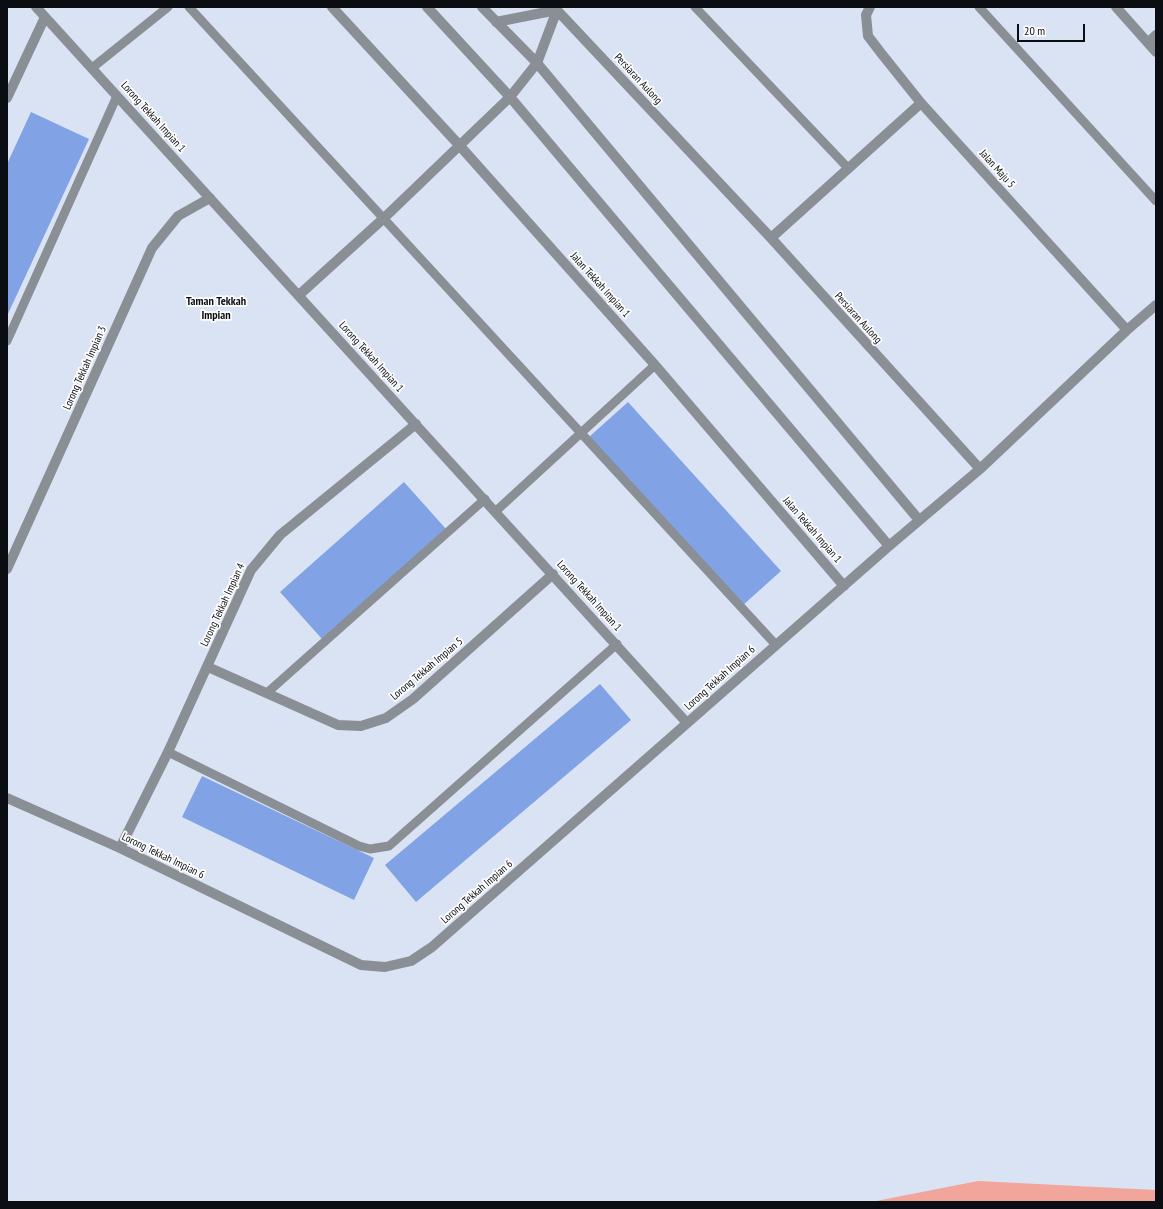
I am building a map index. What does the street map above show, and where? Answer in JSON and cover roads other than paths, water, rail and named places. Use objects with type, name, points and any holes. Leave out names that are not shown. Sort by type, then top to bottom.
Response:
[{"type":"street","name":"Lorong Tekkah Impian 1","points":[[36,7],[688,723]]},
{"type":"street","name":"Jalan Tekkah Impian 1","points":[[332,7],[460,146],[654,365],[844,586]]},
{"type":"street","points":[[427,7],[510,97],[889,546]]},
{"type":"street","points":[[482,7],[536,63],[919,520]]},
{"type":"street","points":[[1116,7],[1156,52]]},
{"type":"street","points":[[299,295],[384,218],[510,97],[536,63],[557,8]]},
{"type":"street","points":[[496,22],[557,8]]},
{"type":"street","name":"Persiaran Aulong","points":[[557,8],[771,238],[980,469]]},
{"type":"street","name":"Jalan Maju 5","points":[[868,11],[868,36],[921,103],[1127,330]]},
{"type":"street","points":[[7,98],[45,17]]},
{"type":"street","points":[[1148,42],[1156,35]]},
{"type":"street","points":[[771,238],[921,103]]},
{"type":"street","name":"Lorong Tekkah Impian 3","points":[[7,569],[152,248],[178,216],[210,198]]},
{"type":"street","points":[[980,469],[1127,330],[1156,305]]},
{"type":"street","name":"Lorong Tekkah Impian 4","points":[[120,848],[168,752],[251,570],[280,535],[416,424]]},
{"type":"street","name":"Lorong Tekkah Impian 6","points":[[7,798],[120,848],[362,965],[385,967],[411,961],[432,948],[889,546],[980,469]]},
{"type":"street","name":"Lorong Tekkah Impian 5","points":[[208,667],[338,724],[361,726],[386,718],[413,699],[553,574]]},
{"type":"lane","points":[[92,68],[168,7]]},
{"type":"lane","points":[[189,7],[776,645]]},
{"type":"lane","points":[[979,7],[1156,201]]},
{"type":"lane","points":[[698,8],[848,168]]},
{"type":"lane","points":[[7,342],[117,96]]},
{"type":"lane","points":[[496,511],[654,365]]},
{"type":"lane","points":[[268,692],[485,499]]},
{"type":"lane","points":[[168,752],[359,846],[370,849],[388,846],[617,644]]},
{"type":"district","name":"Taman Tekkah Impian","points":[[216,309]]}]
